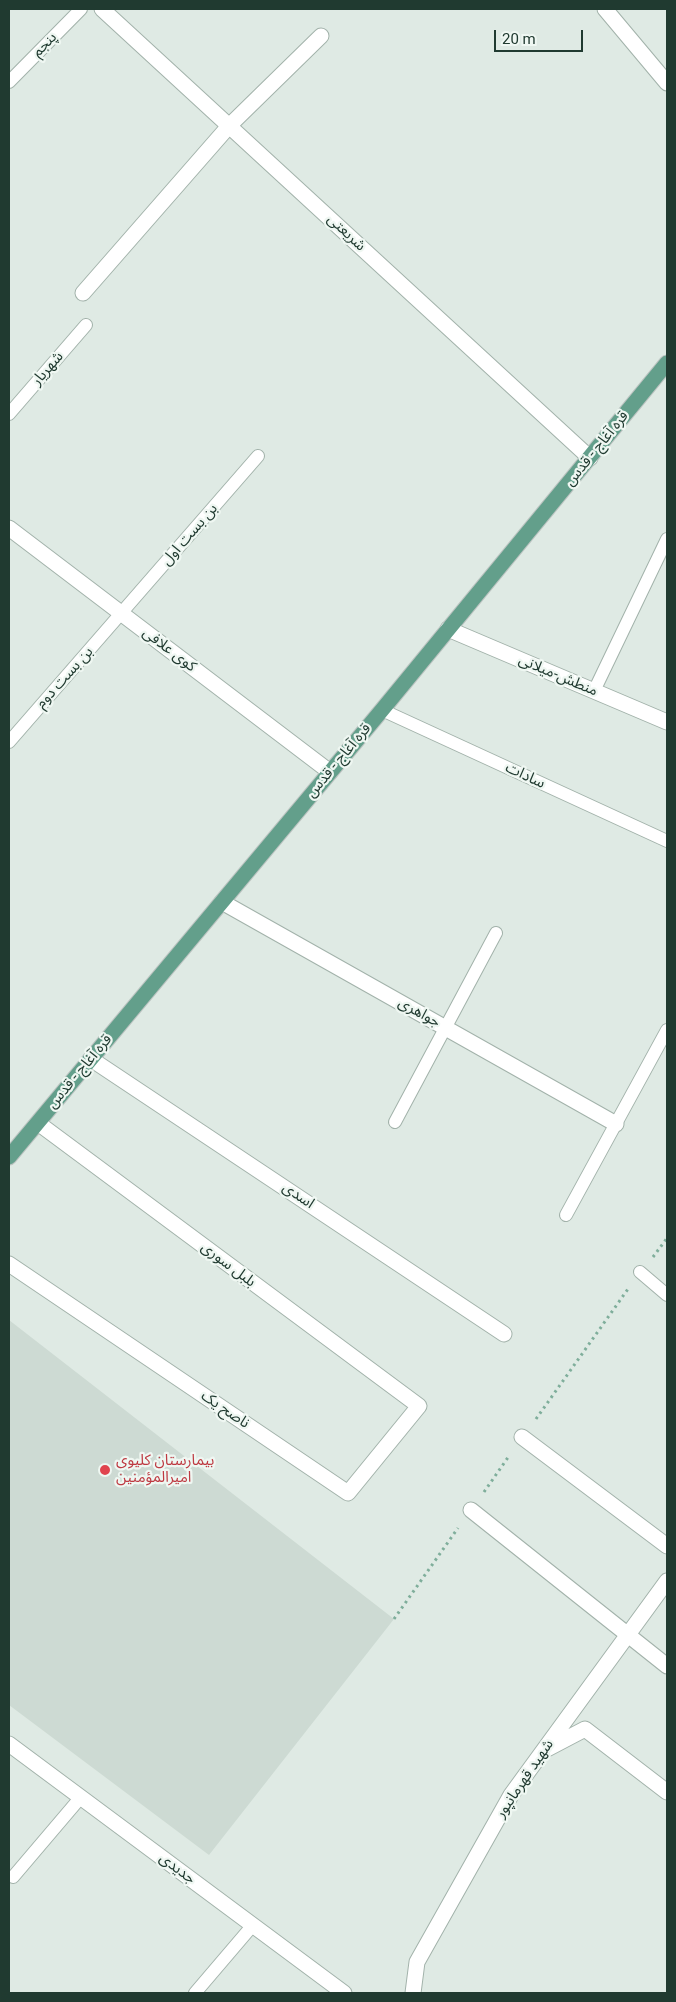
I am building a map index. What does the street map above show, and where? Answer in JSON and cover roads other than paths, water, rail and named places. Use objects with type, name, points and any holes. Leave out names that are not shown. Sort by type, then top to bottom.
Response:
[{"type":"main road","name":"قره آغاج - قدس","points":[[9,1157],[382,710],[667,364]]},
{"type":"street","name":"شریعتی","points":[[102,9],[590,458]]},
{"type":"street","points":[[605,9],[667,83]]},
{"type":"street","points":[[83,293],[229,126],[321,36]]},
{"type":"street","name":"کوی علافی","points":[[9,528],[330,772]]},
{"type":"street","name":"منطش-میلانی","points":[[448,629],[667,722]]},
{"type":"street","name":"جواهری","points":[[222,902],[616,1124]]},
{"type":"street","name":"اسدی","points":[[91,1059],[504,1334]]},
{"type":"street","name":"بلبل سوری","points":[[38,1123],[419,1406]]},
{"type":"street","name":"ناصح یک","points":[[9,1264],[348,1493],[419,1406]]},
{"type":"street","points":[[522,1437],[667,1546]]},
{"type":"street","points":[[471,1510],[667,1666]]},
{"type":"street","name":"شهید قهرمانپور","points":[[413,1993],[417,1962],[511,1795],[667,1581]]},
{"type":"street","points":[[542,1752],[585,1729],[667,1792]]},
{"type":"street","name":"جدیدی","points":[[9,1744],[344,1993]]},
{"type":"lane","name":"پنجم","points":[[9,82],[81,9]]},
{"type":"lane","name":"شهریار","points":[[9,414],[86,325]]},
{"type":"lane","name":"بن بست اول","points":[[122,614],[258,456]]},
{"type":"lane","points":[[594,691],[667,539]]},
{"type":"lane","name":"بن بست دوم","points":[[9,742],[122,614]]},
{"type":"lane","name":"سادات","points":[[382,710],[667,841]]},
{"type":"lane","points":[[395,1122],[496,934]]},
{"type":"lane","points":[[566,1215],[667,1030]]},
{"type":"lane","points":[[640,1272],[667,1295]]},
{"type":"lane","points":[[13,1877],[81,1797]]},
{"type":"lane","points":[[195,1993],[253,1925]]},
{"type":"place","name":"بیمارستان کلیوی امیرالمؤمنین","points":[[105,1470]]}]
